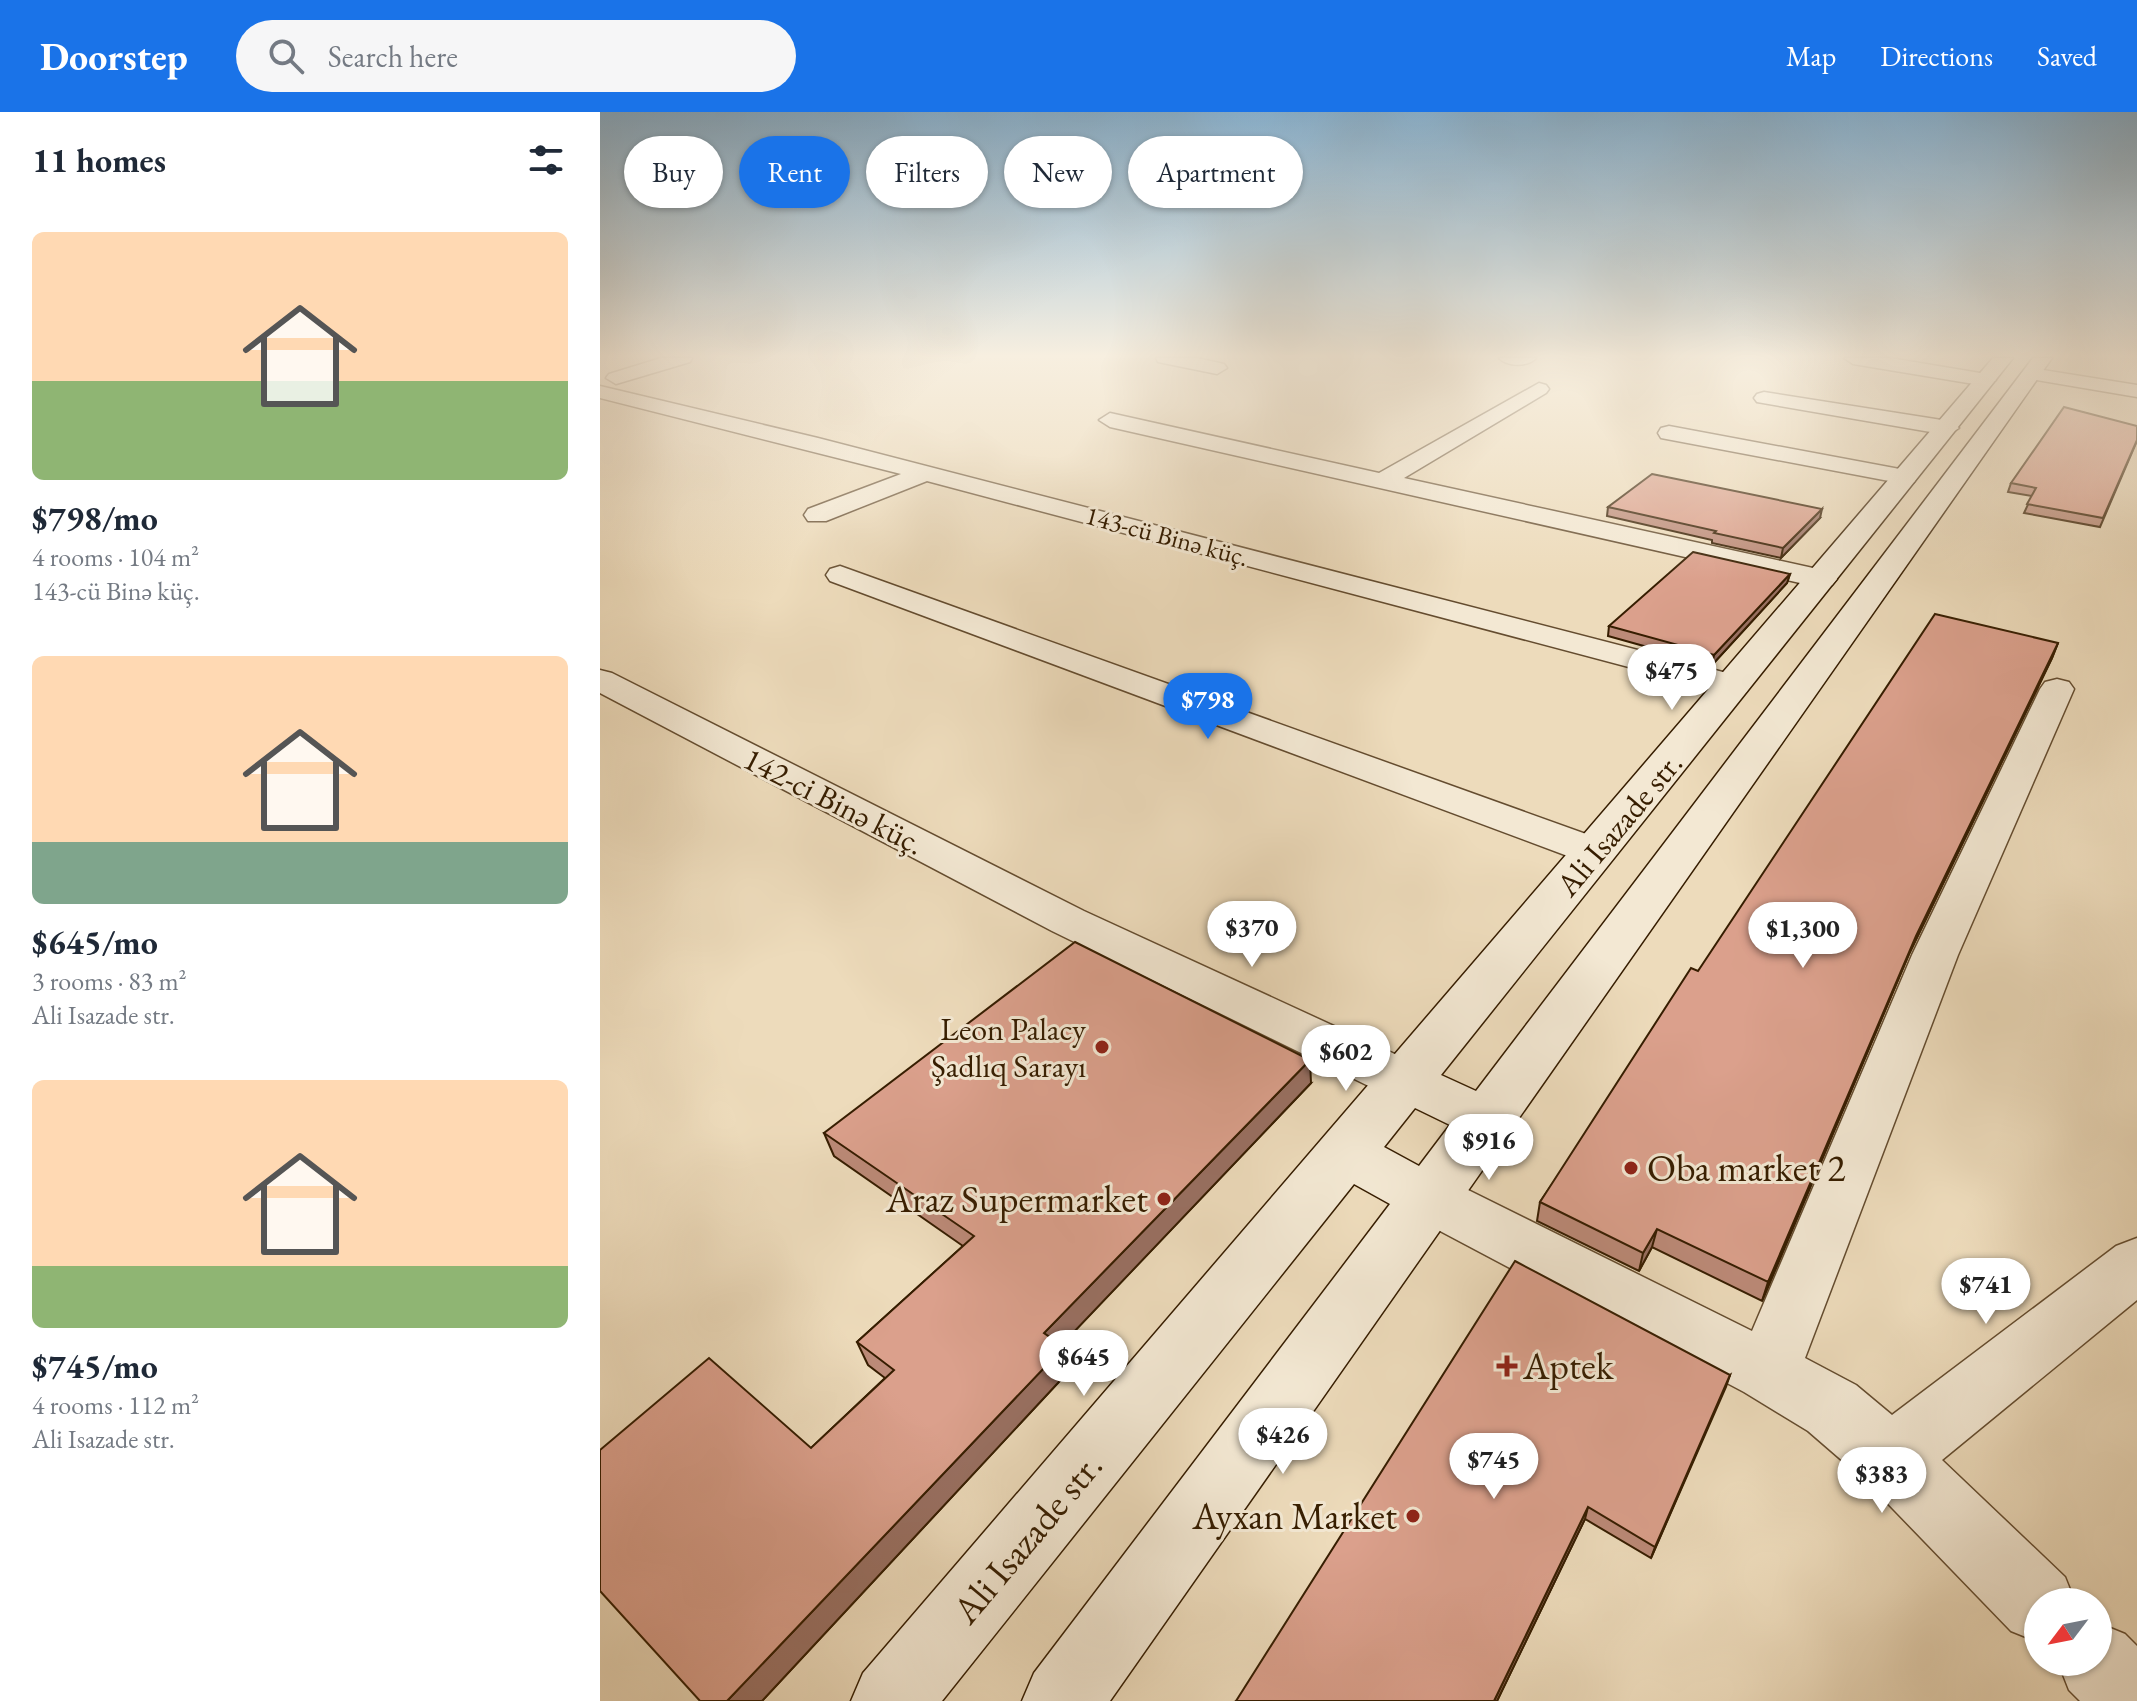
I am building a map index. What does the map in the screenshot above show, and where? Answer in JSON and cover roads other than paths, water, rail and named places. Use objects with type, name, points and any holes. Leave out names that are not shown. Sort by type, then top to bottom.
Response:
[{"type":"street","name":"143-cü Binə küç.","points":[[781,432],[1734,685]]},
{"type":"street","points":[[1166,432],[1822,579]]},
{"type":"street","points":[[1384,480],[1465,432]]},
{"type":"street","name":"Ali Isazade str.","points":[[891,1701],[1944,432]]},
{"type":"street","name":"Ali Isazade str.","points":[[1428,1197],[1970,432]]},
{"type":"street","points":[[1669,433],[1905,477]]},
{"type":"street","points":[[817,515],[926,473]]},
{"type":"street","points":[[840,575],[1596,852]]},
{"type":"street","name":"142-ci Binə küç.","points":[[600,680],[1068,921],[1486,1119]]},
{"type":"street","points":[[1767,1371],[1935,955],[2057,689]]},
{"type":"street","points":[[1347,1154],[1767,1371],[1832,1408],[1891,1458],[2024,1590]]},
{"type":"street","points":[[1062,1701],[1428,1197]]},
{"type":"street","points":[[1891,1458],[2137,1264]]},
{"type":"street","points":[[2111,1676],[2136,1701]]},
{"type":"place","name":"Leon Palaсу Şadlıq Sarayı","points":[[1102,1047]]},
{"type":"place","name":"Oba market 2","points":[[1631,1168]]},
{"type":"place","name":"Araz Supermarket","points":[[1164,1199]]},
{"type":"place","name":"Aptek","points":[[1507,1366]]},
{"type":"place","name":"Ayxan Market","points":[[1413,1516]]}]
